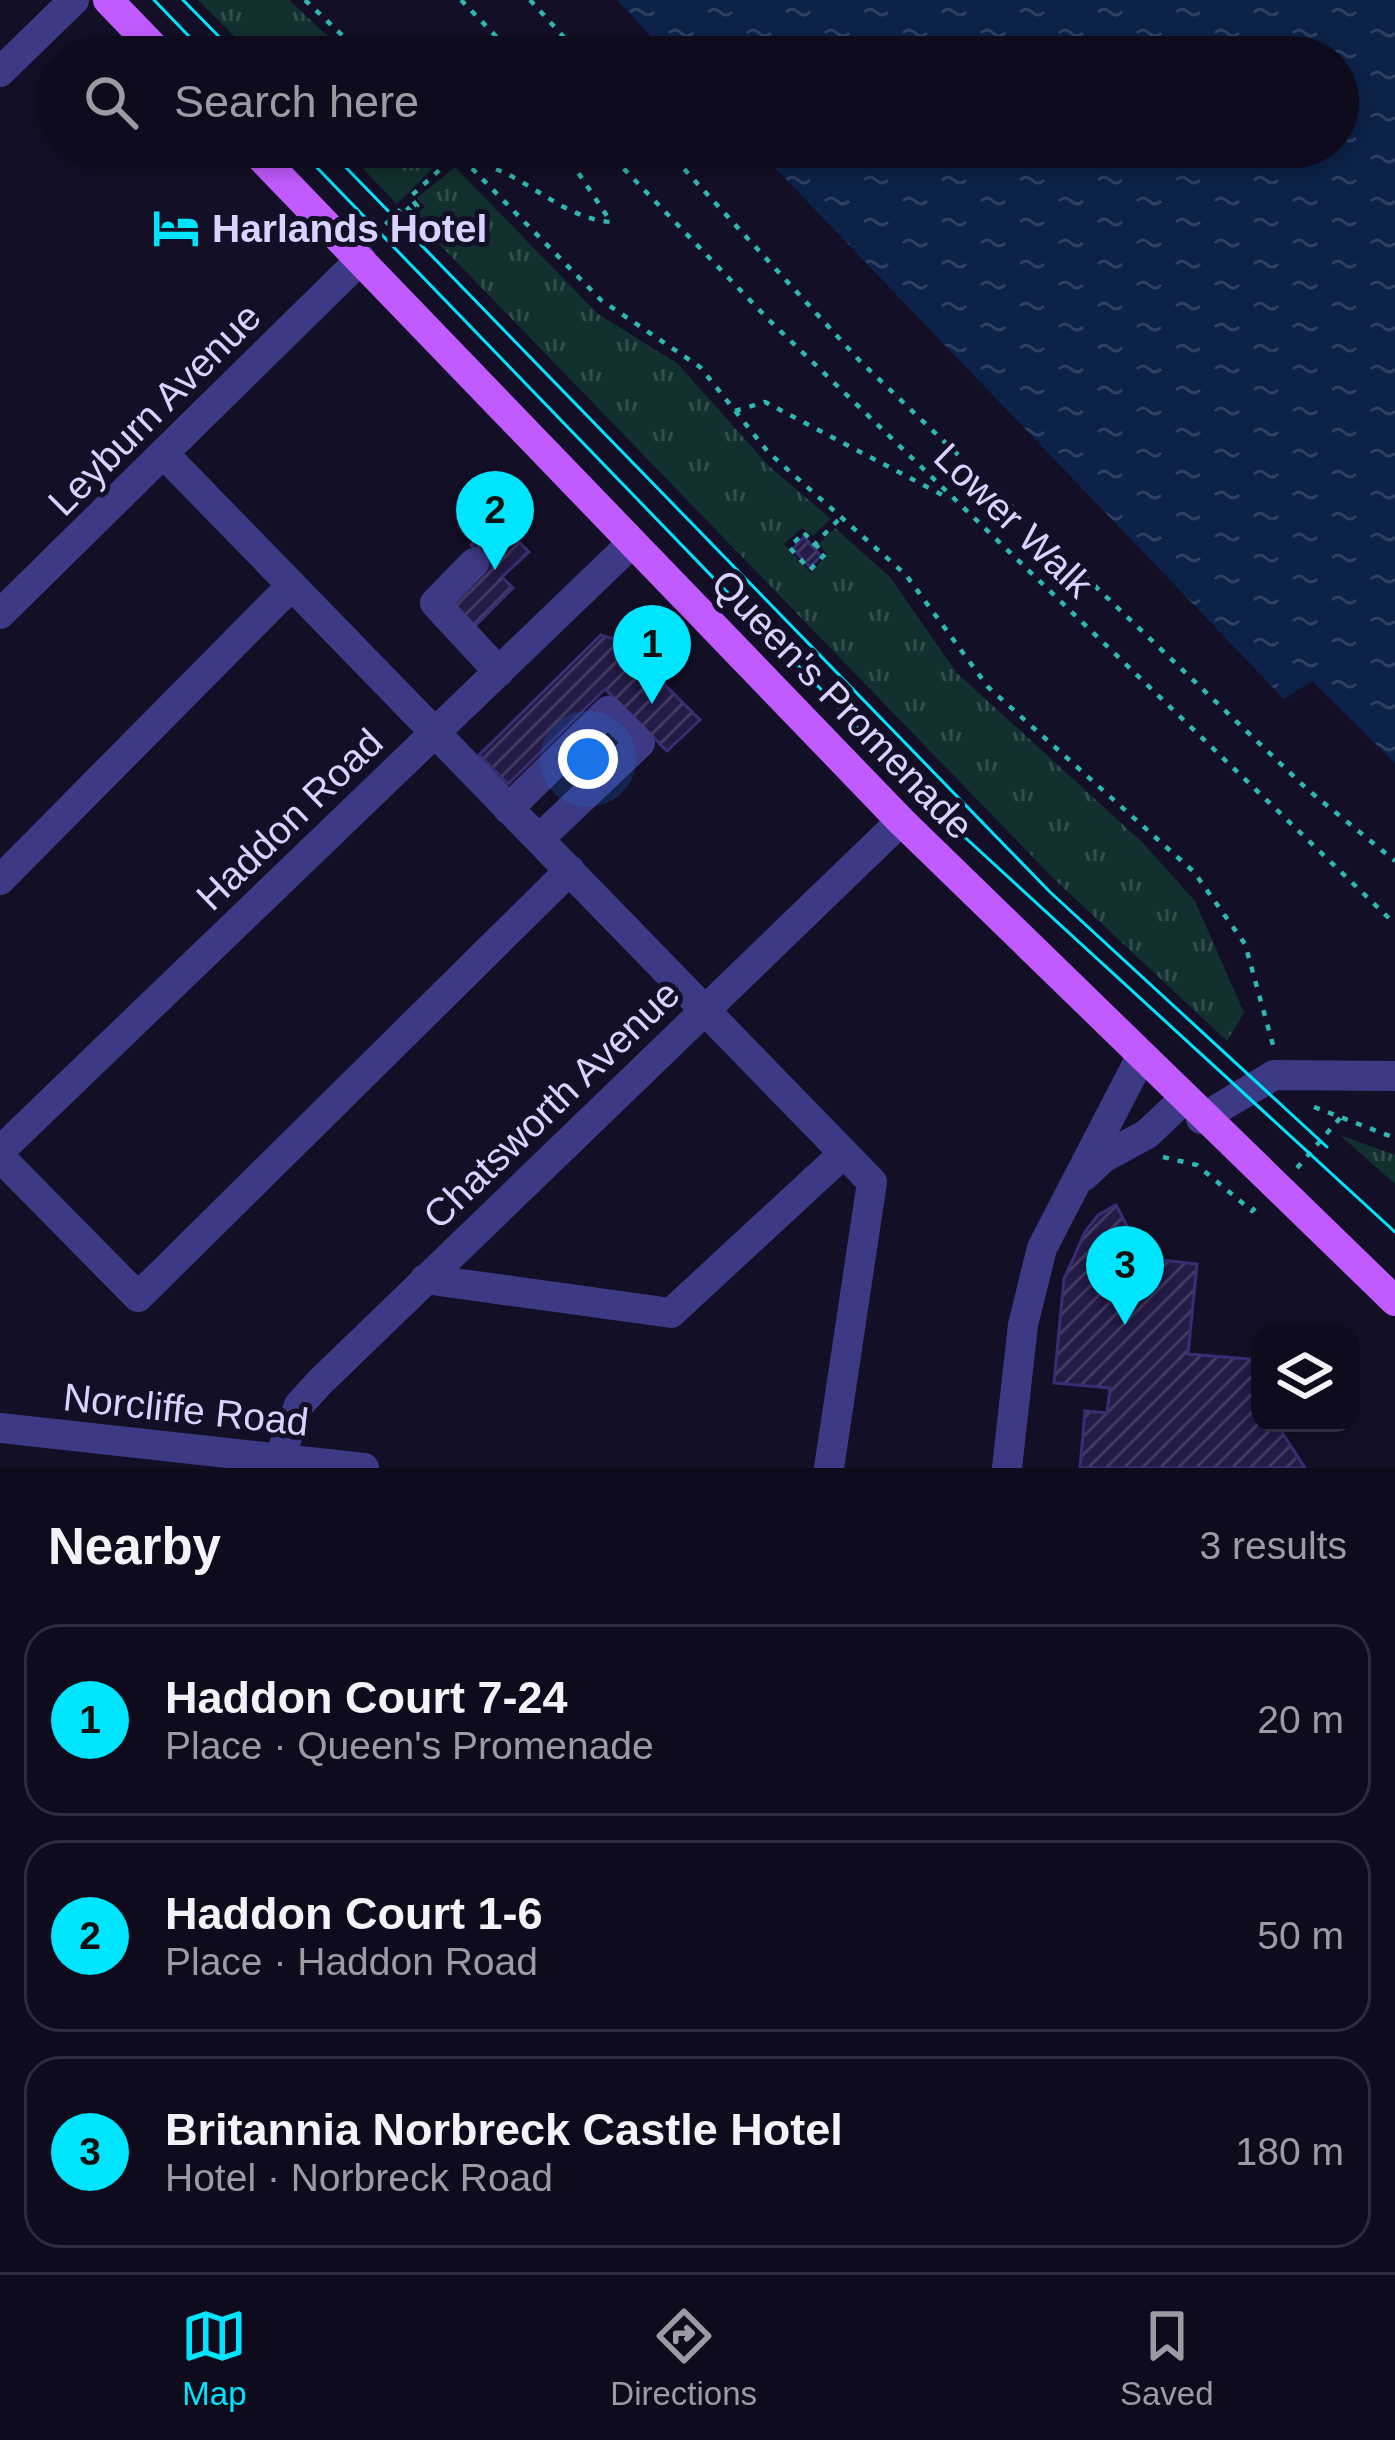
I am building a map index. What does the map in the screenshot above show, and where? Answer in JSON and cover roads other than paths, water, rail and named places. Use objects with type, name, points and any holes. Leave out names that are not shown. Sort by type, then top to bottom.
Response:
[{"type":"main road","points":[[108,0],[143,36]]},
{"type":"main road","name":"Queen's Promenade","points":[[272,168],[901,821],[1192,1109],[1395,1301]]},
{"type":"street","points":[[36,36],[74,0]]},
{"type":"street","points":[[0,71],[36,36]]},
{"type":"street","name":"Leyburn Avenue","points":[[0,614],[359,256]]},
{"type":"street","points":[[164,454],[432,735],[570,870],[872,1182],[829,1468]]},
{"type":"street","name":"Haddon Road","points":[[0,1154],[632,544]]},
{"type":"street","points":[[474,563],[435,603],[499,672]]},
{"type":"street","points":[[0,880],[291,586]]},
{"type":"street","points":[[508,808],[608,711],[640,743],[539,839]]},
{"type":"street","name":"Chatsworth Avenue","points":[[278,1459],[298,1405],[901,821]]},
{"type":"street","points":[[0,1154],[138,1297],[570,870]]},
{"type":"street","points":[[1007,1468],[1023,1324],[1042,1248],[1141,1057]]},
{"type":"street","points":[[1074,1186],[1102,1158],[1192,1109],[1274,1075],[1395,1076]]},
{"type":"street","points":[[425,1279],[670,1313],[844,1153]]},
{"type":"street","name":"Norcliffe Road","points":[[0,1427],[233,1460],[278,1459],[364,1468]]},
{"type":"water","points":[[617,0],[1395,0],[1395,763],[1312,681],[1284,699],[775,168],[1359,168],[1359,36],[650,36]]},
{"type":"tram line","points":[[154,0],[189,36]]},
{"type":"tram line","points":[[183,0],[218,36]]},
{"type":"tram line","points":[[317,168],[958,831],[1395,1232]]},
{"type":"tram line","points":[[346,168],[1050,892],[1327,1147]]},
{"type":"place","name":"Harlands Hotel","points":[[176,228]]},
{"type":"place","name":"Haddon Court 1-6","points":[[495,570]]},
{"type":"place","name":"Haddon Court 7-24","points":[[652,704]]},
{"type":"place","name":"Britannia Norbreck Castle Hotel","points":[[1125,1325]]}]
